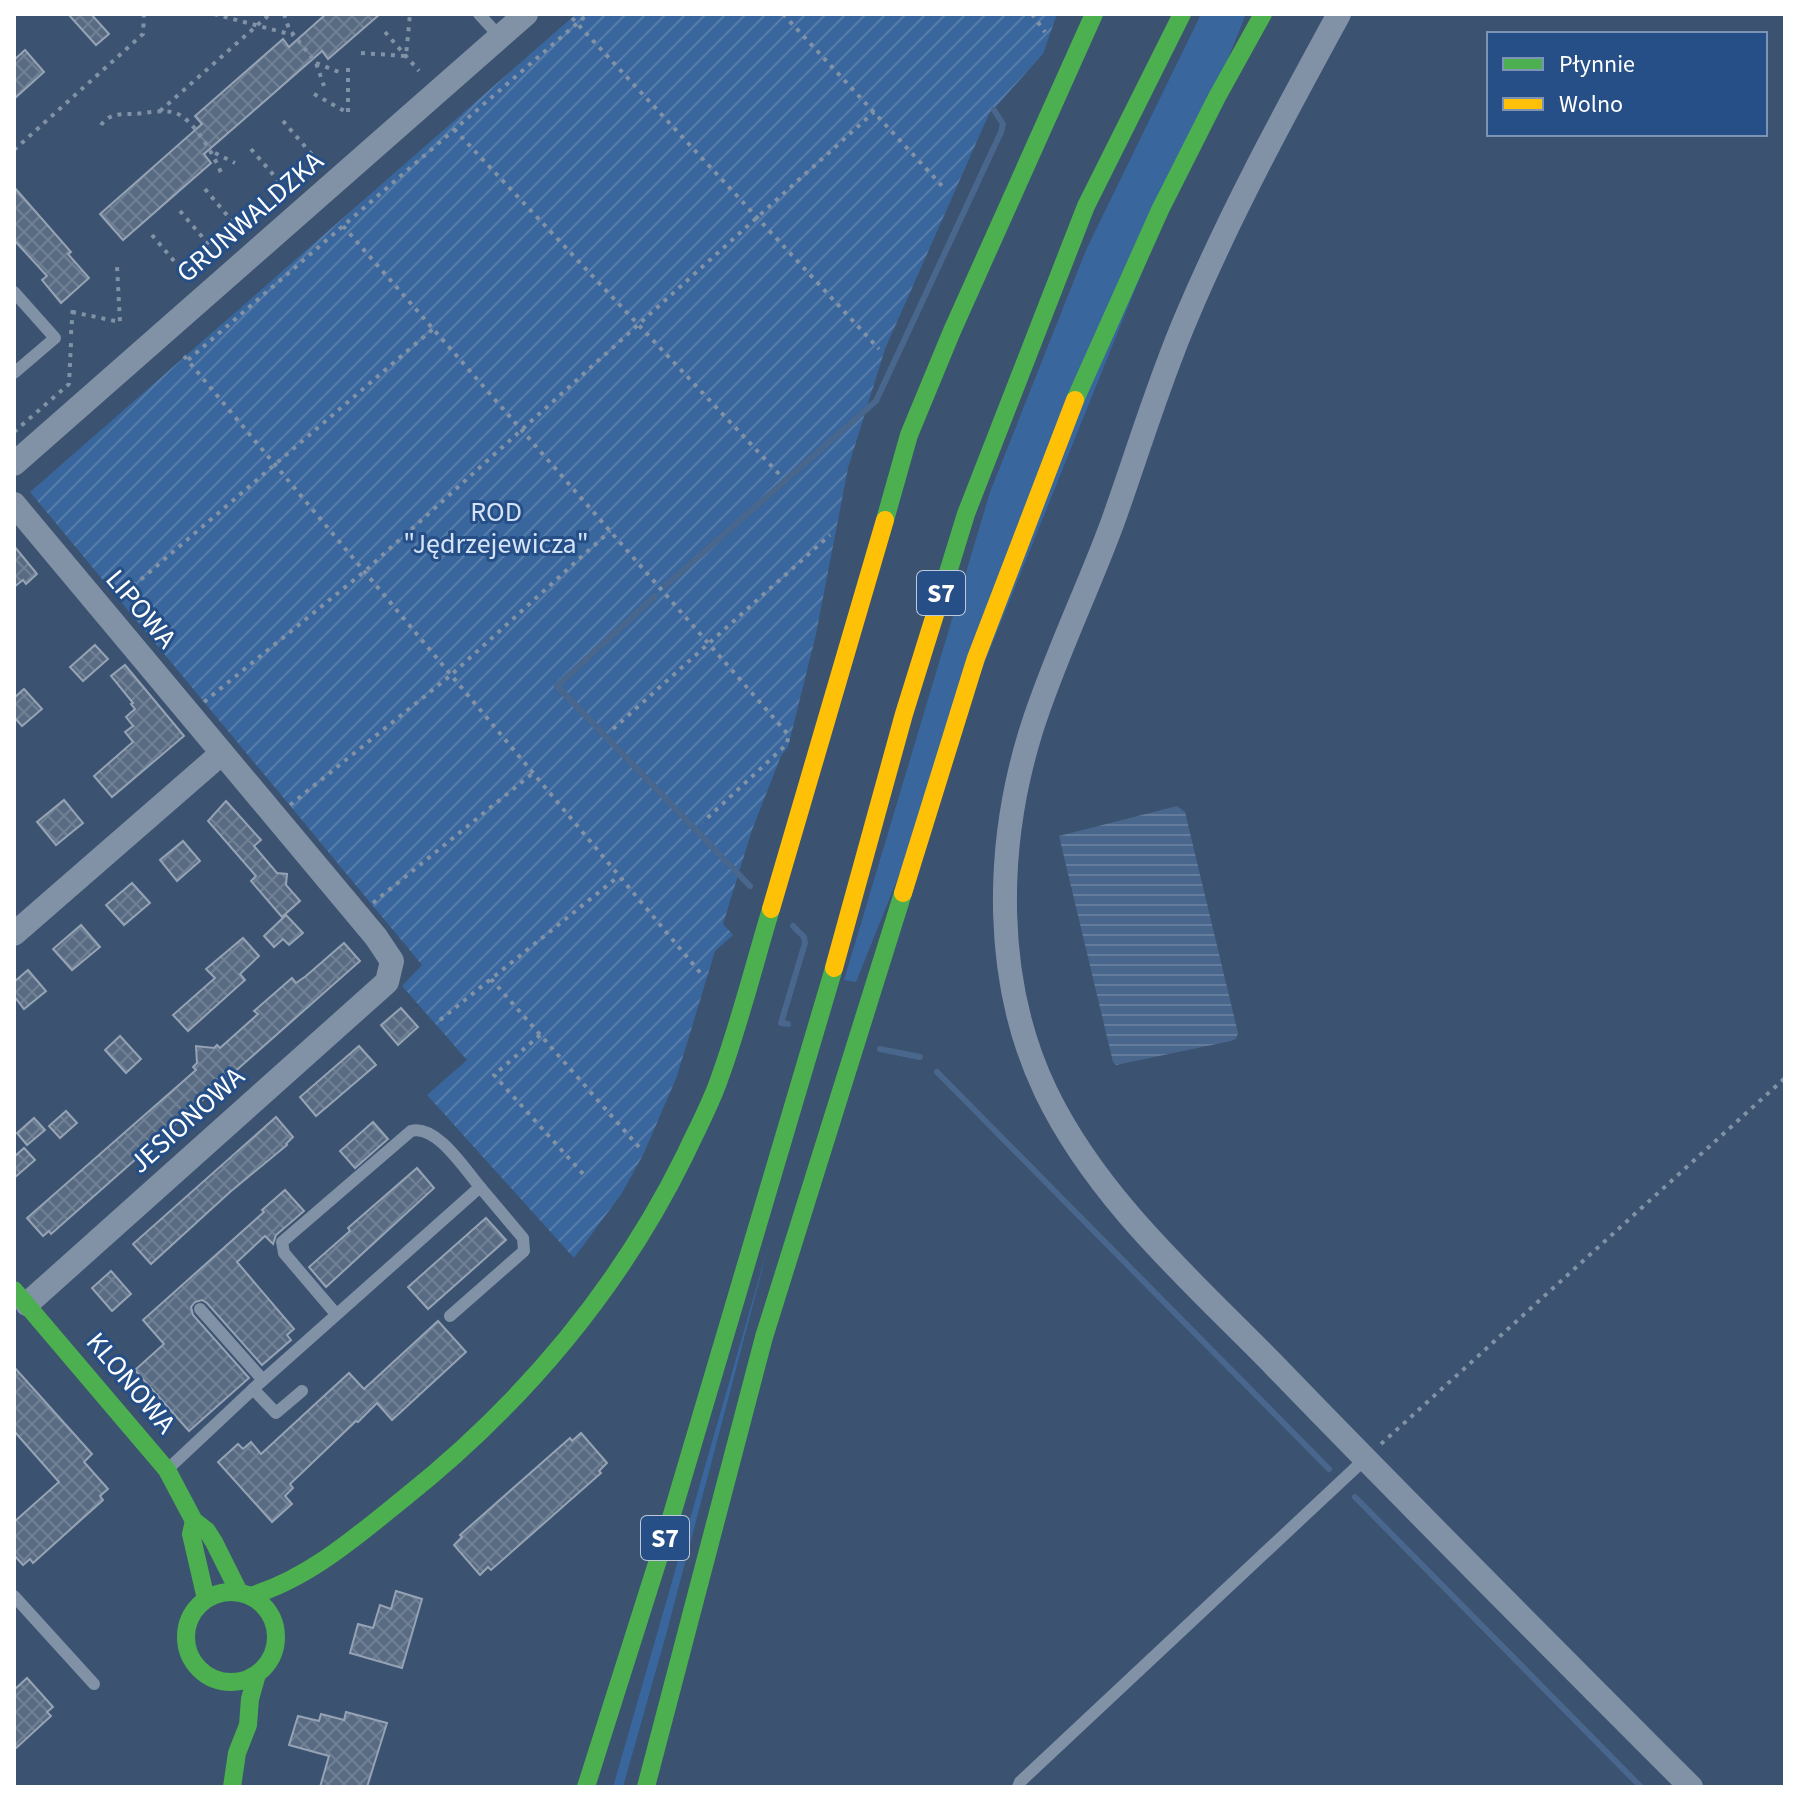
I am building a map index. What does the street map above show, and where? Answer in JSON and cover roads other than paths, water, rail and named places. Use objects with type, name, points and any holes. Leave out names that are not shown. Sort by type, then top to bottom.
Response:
[{"type":"main road","points":[[232,1787],[237,1753],[248,1725],[250,1699],[257,1674],[273,1656],[277,1633],[293,1602],[319,1575],[332,1555],[484,1430],[563,1346],[613,1281],[640,1239],[690,1147],[720,1078],[909,435],[952,331],[1094,14]]},
{"type":"main road","name":"S7","points":[[588,1787],[741,1283],[904,714],[966,514],[1086,206],[1182,14]]},
{"type":"main road","name":"S7","points":[[646,1787],[764,1337],[976,658],[1017,543],[1160,210],[1263,14]]},
{"type":"main road","name":"KLONOWA","points":[[19,1302],[127,1420],[167,1470],[194,1521],[207,1531],[245,1594]]},
{"type":"main road","name":"KLONOWA","points":[[194,1521],[191,1534],[206,1599]]},
{"type":"main road","points":[[224,1700],[212,1678],[194,1663],[186,1640],[190,1617],[206,1599],[216,1594],[245,1594],[270,1589],[312,1563],[332,1555]]},
{"type":"main road","points":[[245,1594],[269,1611],[277,1633]]},
{"type":"main road","points":[[212,1678],[235,1682],[257,1674]]},
{"type":"main road","points":[[229,1726],[237,1753]]},
{"type":"street","name":"GRUNWALDZKA","points":[[14,464],[526,14]]},
{"type":"street","points":[[1339,14],[1238,204],[1185,319],[1109,531],[1031,732],[1015,797],[1004,911],[1014,991],[1024,1036],[1045,1091],[1079,1151],[1126,1213],[1691,1787]]},
{"type":"street","name":"LIPOWA","points":[[14,504],[376,937],[392,961],[387,982]]},
{"type":"street","points":[[14,934],[222,753]]},
{"type":"street","name":"JESIONOWA","points":[[19,1302],[387,982]]},
{"type":"lane","points":[[479,14],[500,37]]},
{"type":"lane","points":[[14,292],[55,338],[14,373]]},
{"type":"lane","points":[[336,1314],[284,1253],[282,1242],[411,1131],[421,1128],[434,1135],[523,1238],[524,1251],[450,1316]]},
{"type":"lane","points":[[167,1470],[258,1384],[480,1187]]},
{"type":"lane","points":[[200,1309],[258,1384],[276,1413],[302,1391]]},
{"type":"lane","points":[[1018,1787],[1031,1771],[1365,1459]]},
{"type":"lane","points":[[14,1596],[94,1684]]},
{"type":"waterway","points":[[665,586],[876,401],[1001,132],[1003,124],[994,110]]},
{"type":"waterway","points":[[655,596],[557,686],[750,886]]},
{"type":"waterway","points":[[788,1024],[781,1023],[805,943],[804,937],[793,926]]},
{"type":"waterway","points":[[880,1049],[920,1057]]},
{"type":"waterway","points":[[937,1072],[1329,1469]]},
{"type":"waterway","points":[[1355,1497],[1641,1787]]},
{"type":"park label","name":"ROD \"Jędrzejewicza\"","points":[[496,528]]}]
